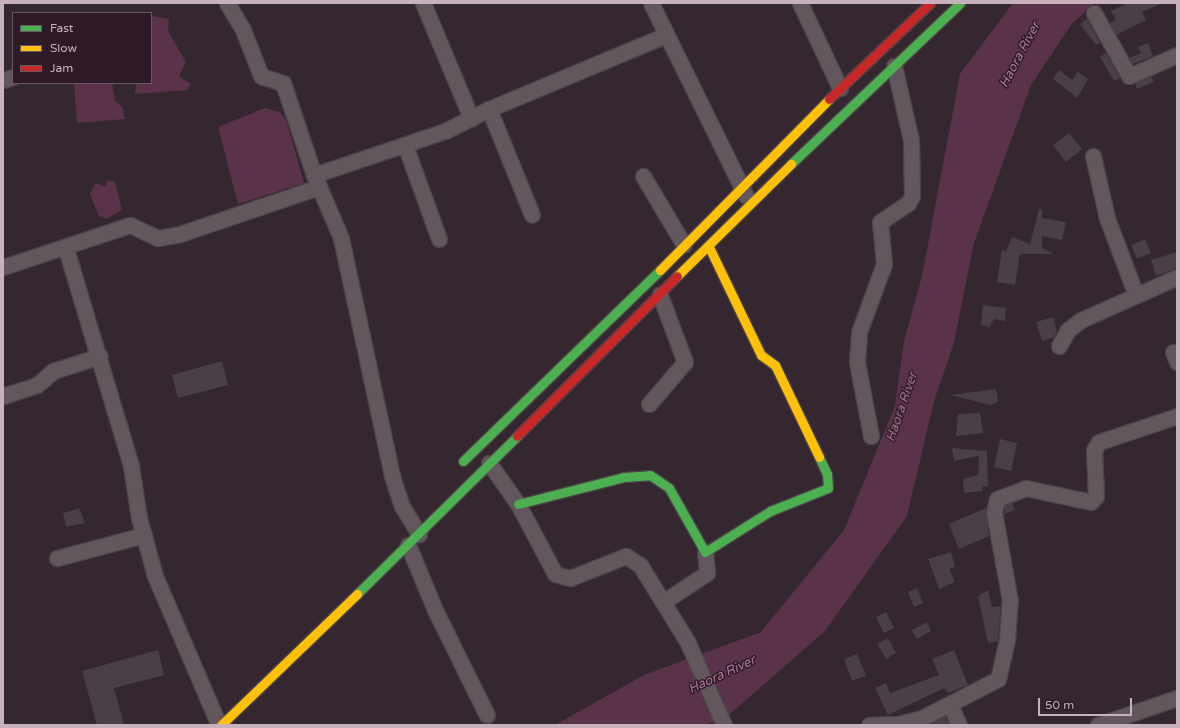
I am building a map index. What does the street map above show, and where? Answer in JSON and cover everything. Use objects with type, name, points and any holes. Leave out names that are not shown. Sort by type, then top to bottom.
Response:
[{"type":"street","points":[[227,3],[243,30],[261,76],[283,83],[316,181],[343,244],[392,476],[402,506],[419,534]]},
{"type":"street","points":[[423,3],[471,118]]},
{"type":"street","points":[[651,3],[750,203]]},
{"type":"street","points":[[800,3],[840,88]]},
{"type":"street","points":[[463,461],[684,245],[840,88],[930,3]]},
{"type":"street","points":[[66,249],[100,356],[134,479],[144,535],[164,600],[220,725],[408,545],[489,463],[709,247],[750,203],[960,3]]},
{"type":"street","points":[[1094,13],[1129,76],[1177,55]]},
{"type":"street","points":[[3,267],[66,249],[130,225],[158,238],[180,234],[406,145],[666,35]]},
{"type":"street","points":[[871,436],[857,362],[859,332],[884,264],[880,222],[908,203],[912,196],[911,140],[894,66]]},
{"type":"street","points":[[489,109],[532,215]]},
{"type":"street","points":[[406,145],[439,239]]},
{"type":"street","points":[[1092,156],[1107,218],[1136,295]]},
{"type":"street","points":[[643,176],[684,245]]},
{"type":"street","points":[[705,552],[765,513],[820,493],[830,485],[775,365],[762,356],[709,247]]},
{"type":"street","points":[[1059,346],[1073,325],[1177,277]]},
{"type":"street","points":[[649,404],[685,362],[660,295]]},
{"type":"street","points":[[3,396],[37,385],[53,371],[100,356]]},
{"type":"street","points":[[868,725],[910,722],[992,685],[1000,674],[1007,640],[1010,601],[994,512],[997,499],[1026,488],[1091,502],[1096,496],[1094,450],[1099,442],[1177,416]]},
{"type":"street","points":[[489,463],[518,504],[555,574],[570,578],[626,556],[640,565],[687,641],[724,725]]},
{"type":"street","points":[[518,504],[624,477],[650,475],[669,488],[705,552],[706,574],[664,602]]},
{"type":"street","points":[[57,558],[144,535]]},
{"type":"street","points":[[408,545],[435,610],[487,715]]},
{"type":"street","points":[[1098,725],[1177,698]]},
{"type":"street","points":[[950,704],[959,725]]},
{"type":"water","name":"Haora River","points":[[1013,3],[1094,3],[1071,25],[1031,85],[974,243],[954,343],[934,401],[907,516],[825,631],[723,720],[700,725],[555,725],[644,675],[761,632],[844,530],[895,406],[904,341],[922,276],[960,74]]},
{"type":"water","points":[[152,16],[169,19],[168,31],[186,62],[179,76],[191,84],[187,90],[135,94],[136,84],[152,84]]},
{"type":"water","points":[[74,84],[112,84],[115,101],[122,107],[125,119],[77,123]]},
{"type":"water","points":[[265,108],[280,112],[286,120],[304,183],[238,204],[218,127]]},
{"type":"water","points":[[108,180],[115,182],[122,210],[106,219],[99,216],[90,194],[95,183],[105,187]]},
{"type":"building","points":[[1127,3],[1163,3],[1142,12],[1146,20],[1116,35],[1110,23],[1116,20],[1111,11]]},
{"type":"building","points":[[1087,19],[1100,43],[1096,45],[1080,24]]},
{"type":"building","points":[[1148,43],[1153,56],[1133,64],[1129,58],[1141,53],[1138,47]]},
{"type":"building","points":[[1106,53],[1120,78],[1114,81],[1100,57]]},
{"type":"building","points":[[1059,70],[1072,80],[1078,72],[1088,79],[1077,98],[1053,79]]},
{"type":"building","points":[[1151,76],[1154,82],[1137,89],[1135,83]]},
{"type":"building","points":[[1069,133],[1082,149],[1066,162],[1053,145]]},
{"type":"building","points":[[1039,209],[1042,210],[1042,218],[1066,222],[1062,240],[1042,236],[1042,248],[1054,254],[1020,254],[1015,285],[997,282],[1002,250],[1006,251],[1012,237],[1030,244]]},
{"type":"building","points":[[1145,239],[1151,253],[1137,259],[1131,245]]},
{"type":"building","points":[[1177,252],[1177,268],[1156,276],[1151,260]]},
{"type":"building","points":[[983,305],[1006,308],[1005,321],[994,319],[989,328],[981,324]]},
{"type":"building","points":[[1053,317],[1057,331],[1054,337],[1042,341],[1036,322]]},
{"type":"building","points":[[222,361],[228,385],[178,398],[172,375]]},
{"type":"building","points":[[996,389],[998,402],[990,405],[951,395]]},
{"type":"building","points":[[980,413],[983,433],[956,436],[958,414]]},
{"type":"building","points":[[1000,439],[1017,443],[1011,471],[994,467]]},
{"type":"building","points":[[952,448],[987,451],[988,486],[982,487],[983,491],[964,493],[963,479],[978,475],[979,456],[954,461]]},
{"type":"building","points":[[1012,503],[1015,510],[1004,514],[1005,506]]},
{"type":"building","points":[[79,508],[85,523],[66,527],[63,513]]},
{"type":"building","points":[[986,508],[989,536],[959,549],[949,524]]},
{"type":"building","points":[[951,552],[955,567],[949,569],[955,582],[939,589],[928,559]]},
{"type":"building","points":[[917,588],[923,603],[914,607],[908,592]]},
{"type":"building","points":[[988,590],[992,607],[1001,606],[998,641],[988,643],[978,596]]},
{"type":"building","points":[[886,612],[894,628],[884,633],[876,617]]},
{"type":"building","points":[[927,622],[931,631],[917,639],[912,630]]},
{"type":"building","points":[[888,638],[896,653],[886,659],[877,644]]},
{"type":"building","points":[[158,650],[164,675],[114,688],[124,725],[97,725],[82,671]]},
{"type":"building","points":[[954,650],[968,685],[948,693],[944,688],[888,715],[875,688],[886,683],[890,693],[939,675],[932,659]]},
{"type":"building","points":[[857,654],[866,676],[852,681],[844,659]]},
{"type":"building","points":[[945,716],[949,724],[932,725],[932,723]]},
{"type":"traffic: fast","points":[[791,164],[960,3]]},
{"type":"traffic: fast","points":[[463,461],[660,270]]},
{"type":"traffic: fast","points":[[357,594],[517,436]]},
{"type":"traffic: fast","points":[[518,504],[624,477],[650,475],[669,488],[705,552],[770,511],[828,488],[827,474],[819,457]]},
{"type":"traffic: slow","points":[[660,270],[829,99]]},
{"type":"traffic: slow","points":[[677,276],[791,164]]},
{"type":"traffic: slow","points":[[709,247],[761,355],[775,365],[819,457]]},
{"type":"traffic: slow","points":[[221,725],[357,594]]},
{"type":"traffic: jam","points":[[829,99],[930,3]]},
{"type":"traffic: jam","points":[[517,436],[677,276]]}]
